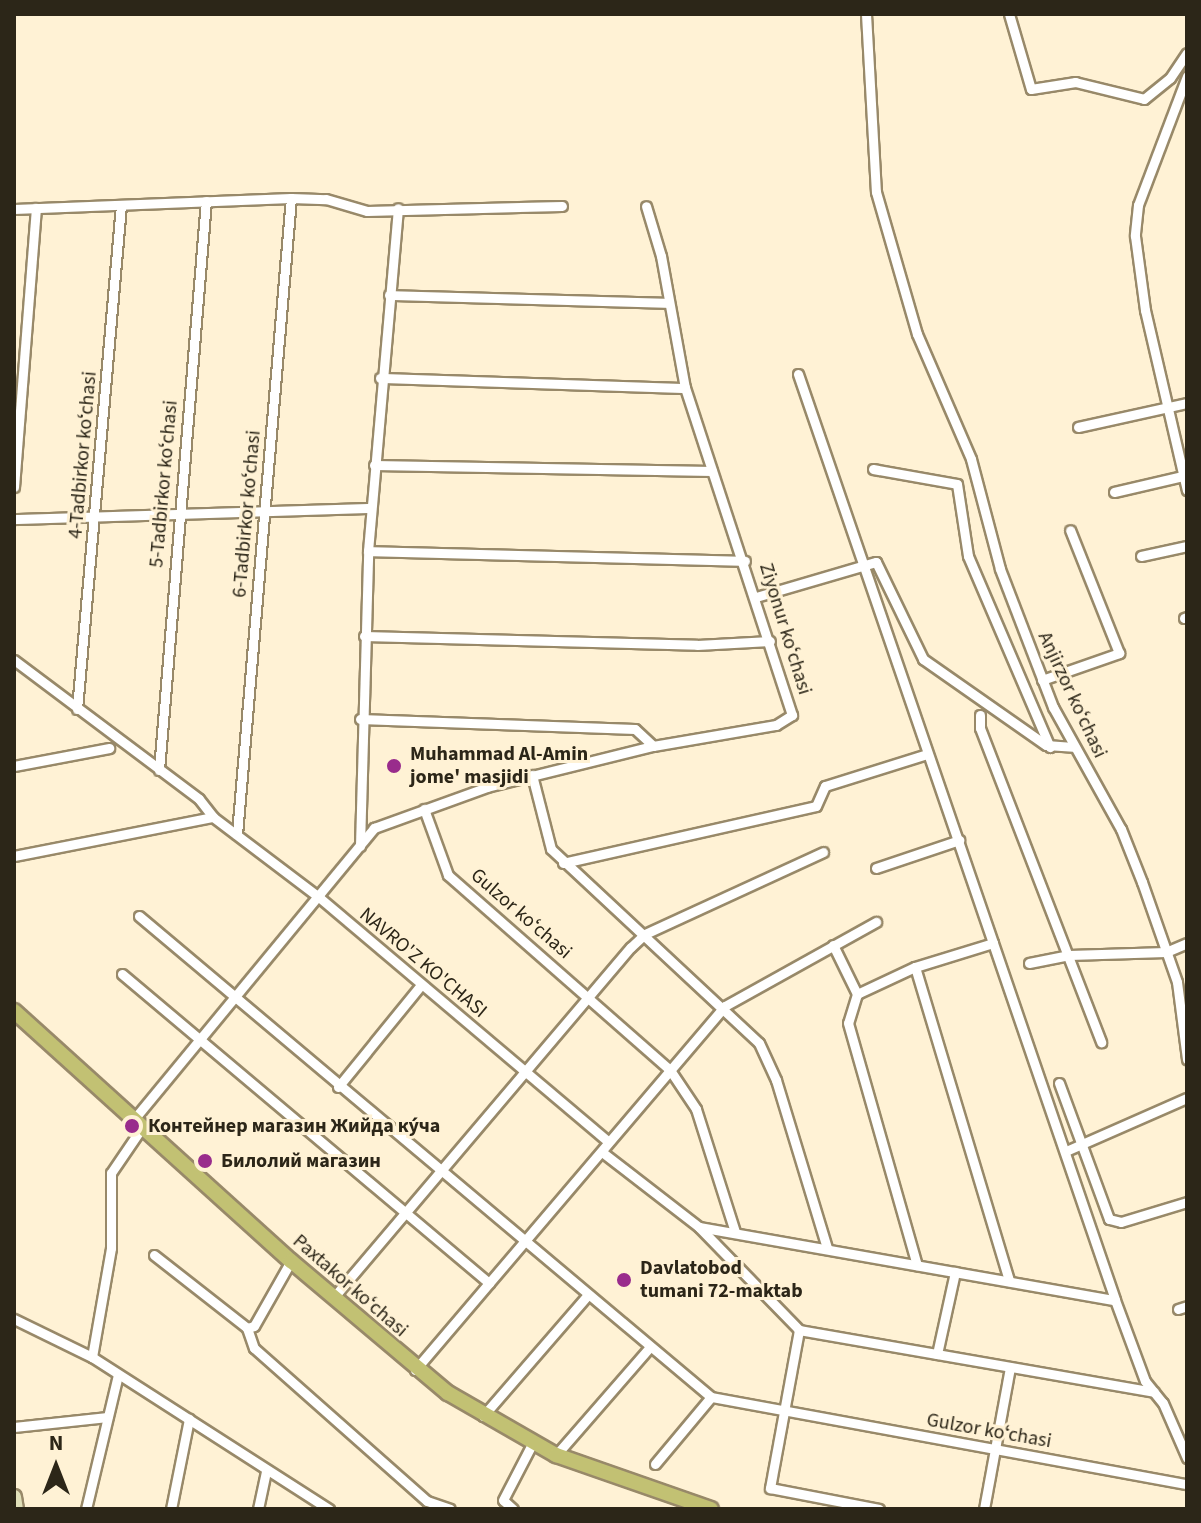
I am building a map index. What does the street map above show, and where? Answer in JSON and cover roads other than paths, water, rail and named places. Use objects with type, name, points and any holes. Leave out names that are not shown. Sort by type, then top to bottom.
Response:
[{"type":"main road","name":"Paxtakor koʻchasi","points":[[14,1011],[415,1370],[483,1416],[532,1444],[711,1509]]},
{"type":"main road","points":[[14,1497],[16,1509]]},
{"type":"street","name":"Anjirzor koʻchasi","points":[[866,14],[876,192],[917,334],[983,491],[1000,569],[1042,680],[1073,747],[1121,829],[1166,952],[1185,1017],[1187,1059]]},
{"type":"street","points":[[1009,14],[1031,89],[1075,82],[1144,99],[1169,80],[1187,53]]},
{"type":"street","points":[[1187,76],[1138,205],[1135,236],[1145,310],[1187,490]]},
{"type":"street","points":[[14,209],[291,198],[326,199],[367,211],[562,206]]},
{"type":"street","name":"6-Tadbirkor koʻchasi","points":[[237,834],[291,198]]},
{"type":"street","name":"5-Tadbirkor koʻchasi","points":[[159,770],[206,201]]},
{"type":"street","name":"4-Tadbirkor koʻchasi","points":[[77,709],[97,517],[121,205]]},
{"type":"street","name":"Ziyonur koʻchasi","points":[[92,1357],[111,1248],[111,1173],[139,1122],[200,1040],[320,898],[374,828],[532,775],[653,746],[776,725],[792,715],[745,561],[685,388],[661,256],[646,206]]},
{"type":"street","points":[[14,487],[36,208]]},
{"type":"street","points":[[360,846],[360,719],[368,551],[380,378],[398,208]]},
{"type":"street","points":[[389,295],[668,303]]},
{"type":"street","points":[[798,374],[860,565],[959,840],[1115,1300],[1145,1381],[1155,1392],[1187,1458]]},
{"type":"street","points":[[380,378],[685,388]]},
{"type":"street","points":[[1078,427],[1187,403]]},
{"type":"street","points":[[374,465],[712,471]]},
{"type":"street","points":[[873,469],[957,484],[968,556],[1050,747]]},
{"type":"street","points":[[1114,492],[1185,475]]},
{"type":"street","points":[[14,519],[371,508]]},
{"type":"street","points":[[1042,680],[1119,653],[1070,530]]},
{"type":"street","points":[[1141,556],[1187,546]]},
{"type":"street","points":[[368,551],[745,561]]},
{"type":"street","points":[[756,597],[876,562],[923,659],[1050,747],[1073,747]]},
{"type":"street","points":[[364,636],[697,645],[770,641]]},
{"type":"street","name":"NAVRO'Z KO'CHASI","points":[[14,660],[199,799],[213,817],[320,898],[608,1141]]},
{"type":"street","points":[[980,715],[985,740],[1101,1042]]},
{"type":"street","points":[[360,719],[635,729],[653,746]]},
{"type":"street","points":[[15,762],[109,748]]},
{"type":"street","points":[[563,863],[816,806],[825,786],[927,754]]},
{"type":"street","points":[[532,775],[546,836],[563,863],[725,1006],[770,1061],[827,1248]]},
{"type":"street","name":"Gulzor koʻchasi","points":[[424,809],[448,875],[670,1070],[696,1109],[735,1232]]},
{"type":"street","points":[[14,856],[213,817]]},
{"type":"street","points":[[876,868],[959,840]]},
{"type":"street","points":[[333,1298],[587,995],[645,934],[823,852]]},
{"type":"street","points":[[139,916],[524,1244],[711,1397],[655,1464]]},
{"type":"street","points":[[415,1370],[725,1006],[876,922]]},
{"type":"street","points":[[857,994],[915,967],[993,943]]},
{"type":"street","points":[[1029,963],[1069,955],[1166,952],[1187,943]]},
{"type":"street","points":[[833,945],[857,994],[848,1023],[917,1265]]},
{"type":"street","points":[[915,967],[941,1040],[1009,1281]]},
{"type":"street","points":[[122,974],[489,1283]]},
{"type":"street","points":[[338,1087],[421,985]]},
{"type":"street","points":[[1059,1083],[1112,1222],[1187,1202]]},
{"type":"street","points":[[1066,1151],[1187,1098]]},
{"type":"street","points":[[602,1152],[699,1227],[799,1330],[1155,1392]]},
{"type":"street","points":[[699,1227],[1115,1300]]},
{"type":"street","points":[[154,1255],[247,1328],[254,1348],[427,1501],[450,1509]]},
{"type":"street","points":[[247,1328],[254,1326],[291,1261]]},
{"type":"street","points":[[937,1354],[955,1272]]},
{"type":"street","points":[[483,1416],[587,1296]]},
{"type":"street","points":[[14,1319],[92,1357],[329,1509]]},
{"type":"street","points":[[799,1330],[770,1488],[879,1509]]},
{"type":"street","points":[[556,1455],[649,1348]]},
{"type":"street","points":[[984,1509],[1010,1367]]},
{"type":"street","points":[[86,1509],[118,1375]]},
{"type":"street","name":"Gulzor koʻchasi","points":[[711,1397],[1187,1484]]},
{"type":"street","points":[[14,1427],[107,1417]]},
{"type":"street","points":[[171,1509],[189,1419]]},
{"type":"street","points":[[513,1509],[500,1504],[532,1444]]},
{"type":"street","points":[[258,1509],[266,1470]]},
{"type":"place","name":"Muhammad Al-Amin jome' masjidi","points":[[394,766]]},
{"type":"place","name":"Контейнер магазин Жийда ку́ча","points":[[132,1126]]},
{"type":"place","name":"Билолий магазин","points":[[205,1161]]},
{"type":"place","name":"Davlatobod tumani 72-maktab","points":[[624,1280]]}]
